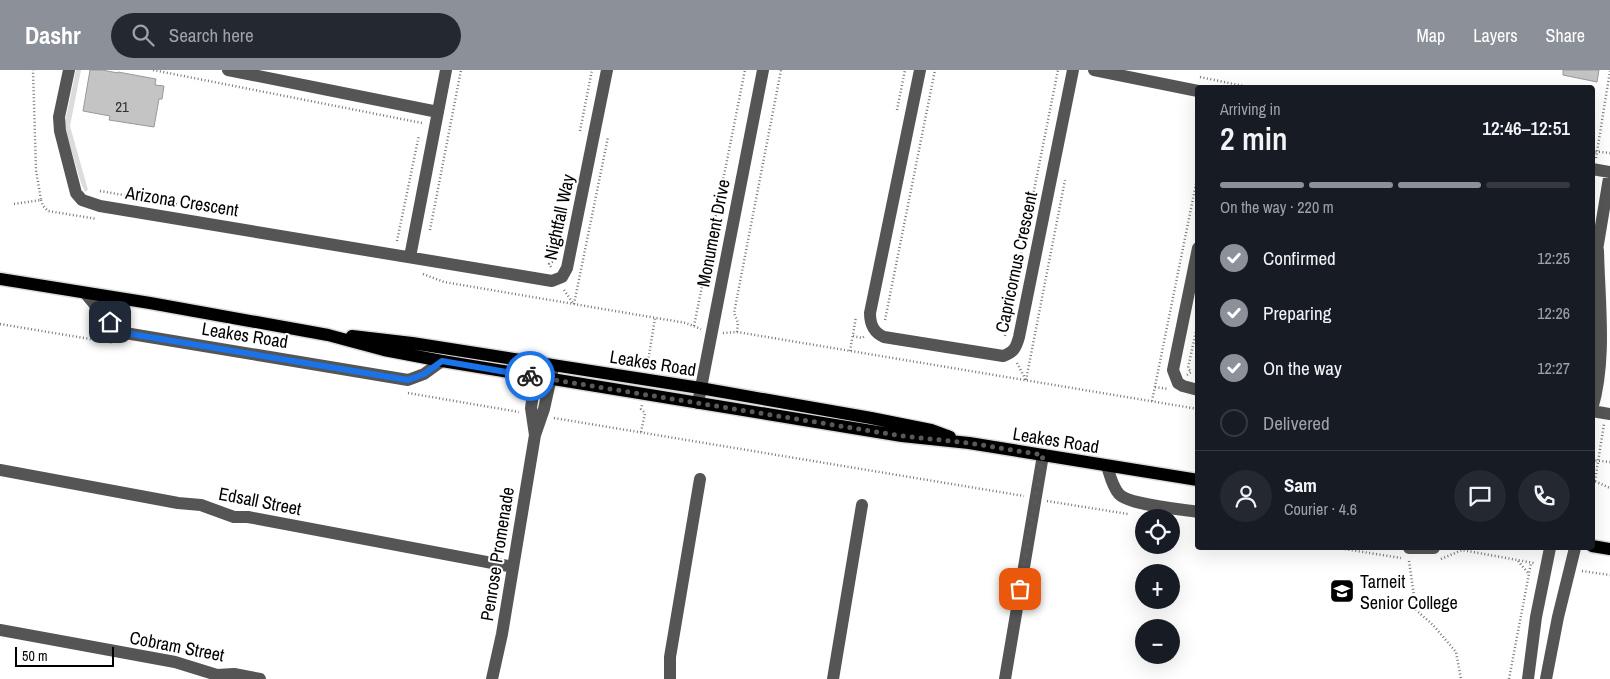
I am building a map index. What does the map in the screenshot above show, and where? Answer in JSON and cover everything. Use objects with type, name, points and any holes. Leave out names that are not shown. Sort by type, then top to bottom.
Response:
[{"type":"main road","name":"Leakes Road","points":[[0,279],[328,335],[384,350],[536,377],[902,436],[969,443],[1195,480]]},
{"type":"main road","name":"Leakes Road","points":[[328,335],[395,340],[700,388],[898,423],[931,430],[969,443]]},
{"type":"main road","points":[[1595,546],[1610,549]]},
{"type":"street","name":"Arizona Crescent","points":[[69,70],[59,117],[60,131],[76,193],[82,200],[100,206],[410,257]]},
{"type":"street","points":[[228,70],[285,76],[438,112]]},
{"type":"street","points":[[410,257],[446,70]]},
{"type":"street","name":"Nightfall Way","points":[[410,257],[547,281],[562,277],[567,268],[607,70]]},
{"type":"street","name":"Monument Drive","points":[[698,403],[763,70]]},
{"type":"street","name":"Capricornus Crescent","points":[[920,70],[870,313],[870,322],[874,331],[884,337],[1003,356],[1011,353],[1016,348],[1020,337],[1073,70]]},
{"type":"street","points":[[1094,70],[1195,90]]},
{"type":"street","points":[[1595,169],[1610,172],[1595,261]]},
{"type":"street","points":[[1595,400],[1601,356],[1598,250]]},
{"type":"street","points":[[1195,263],[1173,370],[1178,383],[1195,389]]},
{"type":"street","name":"Leakes Road","points":[[85,292],[115,328],[125,333],[408,380],[424,374],[442,361]]},
{"type":"street","name":"Penrose Promenade","points":[[537,415],[531,408],[538,363]]},
{"type":"street","name":"Penrose Promenade","points":[[492,679],[497,664],[537,415],[553,366]]},
{"type":"street","points":[[1595,411],[1608,413]]},
{"type":"street","points":[[1005,679],[1043,455]]},
{"type":"street","name":"Leakes Road","points":[[1106,466],[1112,484],[1124,498],[1195,511]]},
{"type":"street","name":"Edsall Street","points":[[0,470],[178,503],[194,504],[234,517],[248,517],[513,566]]},
{"type":"street","points":[[670,679],[670,657],[700,479]]},
{"type":"street","points":[[834,679],[862,505]]},
{"type":"street","points":[[1409,553],[1424,550]]},
{"type":"street","points":[[1528,679],[1536,617],[1550,550]]},
{"type":"street","points":[[1546,679],[1558,616],[1575,550]]},
{"type":"street","name":"Cobram Street","points":[[0,630],[175,662],[217,675],[234,674],[260,679]]},
{"type":"path","points":[[33,70],[36,170],[43,206],[48,211],[99,220]]},
{"type":"path","points":[[152,70],[422,123],[397,241]]},
{"type":"path","points":[[428,237],[461,70]]},
{"type":"path","points":[[694,326],[745,70]]},
{"type":"path","points":[[737,332],[738,323],[734,313],[782,70]]},
{"type":"path","points":[[1003,343],[1058,70]]},
{"type":"path","points":[[1595,163],[1610,71]]},
{"type":"path","points":[[1194,76],[1238,85]]},
{"type":"path","points":[[574,304],[610,129]]},
{"type":"path","points":[[1597,152],[1610,154]]},
{"type":"path","points":[[1152,401],[1195,189]]},
{"type":"path","points":[[14,204],[41,200]]},
{"type":"path","points":[[419,272],[444,282],[686,323],[711,334],[737,332],[1195,408]]},
{"type":"path","points":[[0,324],[119,344]]},
{"type":"path","points":[[401,392],[1134,514]]},
{"type":"path","points":[[1595,476],[1608,413]]},
{"type":"path","points":[[1595,460],[1610,462]]},
{"type":"path","points":[[1595,481],[1610,488]]},
{"type":"path","points":[[1366,550],[1409,553],[1415,560]]},
{"type":"path","points":[[1437,560],[1462,550],[1547,565]]},
{"type":"path","points":[[1409,553],[1416,610],[1433,625],[1456,652],[1461,679]]},
{"type":"path","points":[[1517,560],[1530,575]]},
{"type":"path","points":[[1509,679],[1531,563]]},
{"type":"path","points":[[1570,569],[1610,575]]},
{"type":"shaded area","points":[[76,70],[81,70],[70,126],[88,190],[85,192],[66,132],[65,122]]},
{"type":"building","points":[[90,70],[118,72],[156,79],[155,85],[164,86],[162,99],[159,99],[154,127],[109,120],[110,116],[83,111]]},
{"type":"building","points":[[1563,70],[1599,70],[1597,82],[1563,75]]},
{"type":"way so far","points":[[530,376],[902,436],[969,443],[1043,455],[1020,589]]},
{"type":"place","name":"Tarneit Senior College","points":[[1342,591]]},
{"type":"route","points":[[110,322],[115,328],[125,333],[408,380],[424,374],[442,361],[530,376]]}]
